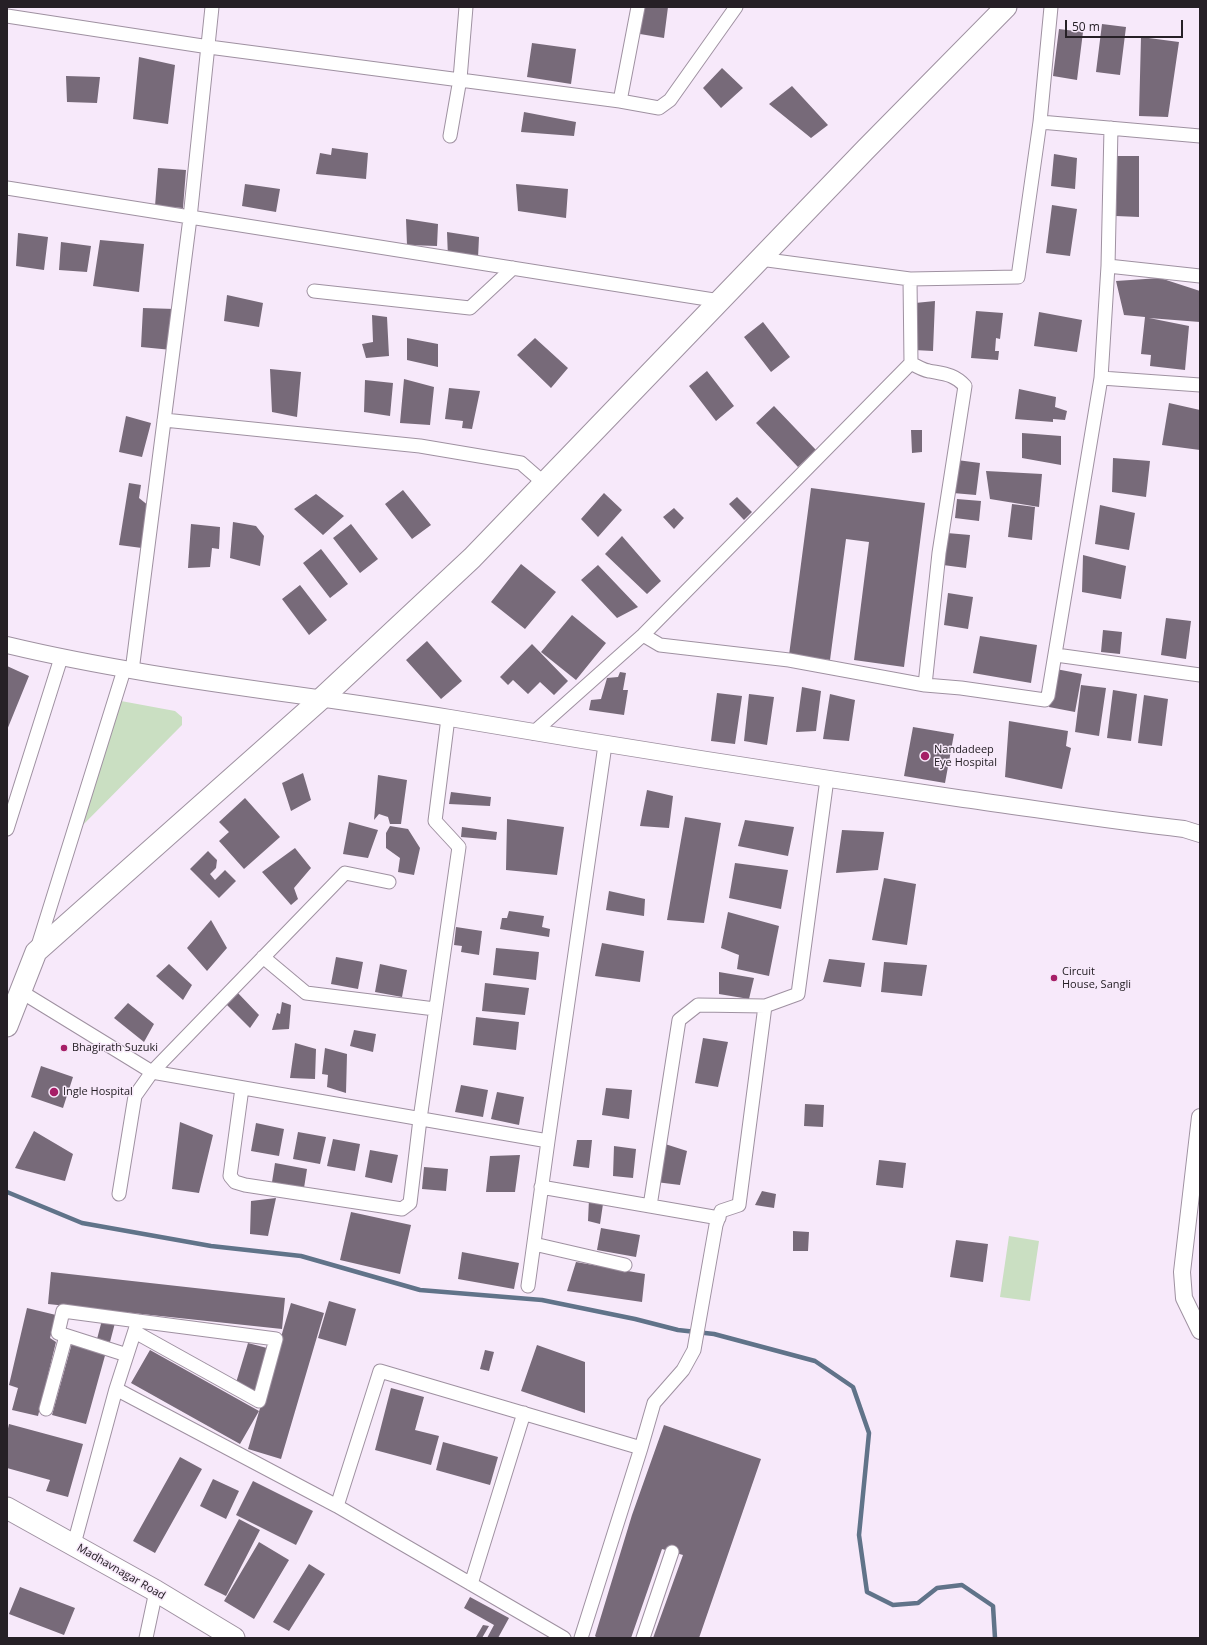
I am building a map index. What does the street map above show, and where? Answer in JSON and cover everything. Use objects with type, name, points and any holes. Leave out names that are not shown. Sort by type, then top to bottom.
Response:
[{"type":"main road","points":[[7,1026],[36,952],[321,699],[472,558],[760,259],[1006,7]]},
{"type":"main road","name":"Madhavnagar Road","points":[[7,1508],[74,1544],[234,1638]]},
{"type":"street","points":[[36,952],[128,670],[164,420],[190,218],[212,7]]},
{"type":"street","points":[[450,136],[460,79],[466,7]]},
{"type":"street","points":[[620,101],[638,7]]},
{"type":"street","points":[[7,16],[209,47],[460,79],[620,101],[658,108],[670,100],[736,7]]},
{"type":"street","points":[[760,259],[910,279],[1018,277],[1040,122],[1051,7]]},
{"type":"street","points":[[1040,122],[1200,136]]},
{"type":"street","points":[[643,635],[660,645],[789,660],[925,685],[960,688],[1045,700],[1048,696],[1056,655],[1101,378],[1108,266],[1111,128]]},
{"type":"street","points":[[7,188],[720,301]]},
{"type":"street","points":[[1108,266],[1200,276]]},
{"type":"street","points":[[314,292],[470,308],[513,268]]},
{"type":"street","points":[[533,733],[643,635],[910,363],[910,279]]},
{"type":"street","points":[[910,363],[927,371],[949,374],[959,379],[964,386],[939,553],[925,685]]},
{"type":"street","points":[[1101,378],[1200,384]]},
{"type":"street","points":[[164,420],[420,446],[521,463],[544,483]]},
{"type":"street","points":[[7,645],[61,658],[128,670],[448,718],[605,745],[827,779],[1184,829],[1200,834]]},
{"type":"street","points":[[1056,655],[1200,675]]},
{"type":"street","points":[[7,829],[61,658]]},
{"type":"street","points":[[242,1088],[230,1176],[236,1182],[246,1185],[402,1208],[410,1203],[420,1119],[459,847],[435,821],[448,718]]},
{"type":"street","points":[[528,1286],[541,1186],[605,745]]},
{"type":"street","points":[[650,1206],[679,1020],[698,1005],[765,1006],[798,994],[827,779]]},
{"type":"street","points":[[119,1194],[135,1096],[152,1072],[345,873],[389,882]]},
{"type":"street","points":[[263,957],[306,993],[436,1009]]},
{"type":"street","points":[[20,991],[152,1072],[548,1141]]},
{"type":"street","points":[[581,1638],[654,1403],[683,1370],[694,1350],[721,1210],[739,1205],[765,1006]]},
{"type":"street","points":[[1200,1117],[1182,1272],[1184,1298],[1200,1331]]},
{"type":"street","points":[[541,1186],[719,1218]]},
{"type":"street","points":[[534,1244],[625,1265]]},
{"type":"street","points":[[127,1355],[58,1333],[63,1311],[136,1327],[276,1339],[259,1401],[136,1327]]},
{"type":"street","points":[[74,1544],[116,1389],[136,1327]]},
{"type":"street","points":[[46,1409],[66,1336]]},
{"type":"street","points":[[337,1506],[380,1371],[641,1448]]},
{"type":"street","points":[[116,1389],[337,1506],[564,1638]]},
{"type":"street","points":[[471,1584],[524,1414]]},
{"type":"street","points":[[643,1638],[672,1552]]},
{"type":"street","points":[[146,1638],[156,1591]]},
{"type":"green space","points":[[121,701],[175,711],[182,717],[182,725],[74,834],[68,835],[66,832],[112,706]]},
{"type":"green space","points":[[1009,1236],[1039,1241],[1030,1301],[1000,1297]]},
{"type":"building","points":[[642,7],[668,7],[664,38],[640,34]]},
{"type":"building","points":[[1102,24],[1126,27],[1120,75],[1096,72]]},
{"type":"building","points":[[1059,29],[1083,32],[1077,80],[1053,76]]},
{"type":"building","points":[[1141,37],[1179,42],[1168,117],[1139,116]]},
{"type":"building","points":[[532,43],[576,49],[571,84],[527,77]]},
{"type":"building","points":[[139,57],[175,65],[168,124],[133,119]]},
{"type":"building","points":[[722,68],[743,88],[721,108],[703,88]]},
{"type":"building","points":[[66,76],[100,77],[97,103],[67,102]]},
{"type":"building","points":[[792,86],[828,125],[811,138],[769,104]]},
{"type":"building","points":[[524,112],[576,122],[574,136],[521,132]]},
{"type":"building","points":[[332,148],[368,153],[366,179],[316,174],[320,153],[331,155]]},
{"type":"building","points":[[1054,154],[1077,158],[1075,189],[1051,186]]},
{"type":"building","points":[[1117,156],[1139,156],[1139,217],[1116,216]]},
{"type":"building","points":[[158,168],[186,170],[183,208],[155,206]]},
{"type":"building","points":[[245,184],[280,189],[276,212],[242,206]]},
{"type":"building","points":[[516,184],[568,189],[566,218],[518,211]]},
{"type":"building","points":[[1052,205],[1077,209],[1070,256],[1046,253]]},
{"type":"building","points":[[406,219],[438,224],[437,246],[407,245]]},
{"type":"building","points":[[447,232],[479,237],[478,258],[448,258]]},
{"type":"building","points":[[18,233],[48,237],[44,270],[16,266]]},
{"type":"building","points":[[100,240],[144,244],[139,292],[93,286]]},
{"type":"building","points":[[61,242],[91,246],[87,272],[59,270]]},
{"type":"building","points":[[1160,278],[1200,291],[1200,322],[1149,318],[1189,326],[1185,370],[1150,366],[1151,355],[1141,354],[1145,317],[1124,315],[1116,281]]},
{"type":"building","points":[[227,295],[263,303],[259,327],[224,321]]},
{"type":"building","points":[[935,301],[933,351],[914,350],[915,303]]},
{"type":"building","points":[[143,308],[175,309],[172,350],[141,347]]},
{"type":"building","points":[[976,311],[1003,313],[1000,339],[996,338],[995,351],[999,351],[998,360],[971,358]]},
{"type":"building","points":[[1039,312],[1082,320],[1077,352],[1034,346]]},
{"type":"building","points":[[372,315],[387,317],[389,356],[366,358],[362,344],[373,342]]},
{"type":"building","points":[[763,322],[790,357],[771,372],[744,337]]},
{"type":"building","points":[[407,338],[438,344],[438,367],[407,360]]},
{"type":"building","points":[[535,338],[568,368],[551,388],[517,355]]},
{"type":"building","points":[[270,369],[301,372],[297,417],[272,412]]},
{"type":"building","points":[[707,371],[734,406],[716,421],[689,386]]},
{"type":"building","points":[[404,379],[434,387],[430,425],[400,423]]},
{"type":"building","points":[[365,380],[393,383],[390,416],[364,412]]},
{"type":"building","points":[[449,388],[480,391],[472,429],[462,428],[463,421],[445,419]]},
{"type":"building","points":[[1019,389],[1056,397],[1055,407],[1067,411],[1065,420],[1053,419],[1053,422],[1015,419]]},
{"type":"building","points":[[1169,403],[1200,410],[1200,450],[1162,445]]},
{"type":"building","points":[[774,406],[816,450],[798,467],[756,423]]},
{"type":"building","points":[[126,416],[151,423],[142,457],[119,452]]},
{"type":"building","points":[[911,430],[922,430],[922,452],[912,453]]},
{"type":"building","points":[[1022,433],[1061,436],[1061,465],[1022,458]]},
{"type":"building","points":[[1113,458],[1150,461],[1146,497],[1112,492]]},
{"type":"building","points":[[957,460],[980,463],[976,495],[953,493]]},
{"type":"building","points":[[986,471],[1042,474],[1039,507],[990,499]]},
{"type":"building","points":[[129,483],[141,485],[139,498],[149,506],[142,548],[119,545]]},
{"type":"building","points":[[811,488],[925,503],[904,667],[854,660],[869,542],[846,539],[830,660],[789,655]]},
{"type":"building","points":[[403,490],[431,525],[412,539],[385,504]]},
{"type":"building","points":[[604,493],[622,510],[598,537],[581,519]]},
{"type":"building","points":[[316,494],[344,516],[323,535],[294,509]]},
{"type":"building","points":[[737,497],[752,512],[744,520],[729,504]]},
{"type":"building","points":[[957,499],[981,501],[979,521],[955,518]]},
{"type":"building","points":[[1012,504],[1035,507],[1032,540],[1008,537]]},
{"type":"building","points":[[1100,505],[1135,513],[1129,550],[1095,544]]},
{"type":"building","points":[[674,508],[684,518],[674,529],[663,517]]},
{"type":"building","points":[[233,522],[256,526],[264,536],[260,566],[230,558]]},
{"type":"building","points":[[191,524],[220,527],[219,549],[212,548],[210,567],[188,568]]},
{"type":"building","points":[[351,524],[378,559],[360,573],[333,538]]},
{"type":"building","points":[[947,533],[970,535],[966,568],[943,565]]},
{"type":"building","points":[[622,536],[661,581],[647,594],[605,554]]},
{"type":"building","points":[[321,549],[348,584],[330,598],[303,563]]},
{"type":"building","points":[[1083,555],[1126,566],[1121,599],[1082,592]]},
{"type":"building","points":[[521,564],[556,592],[525,629],[491,602]]},
{"type":"building","points":[[598,565],[638,607],[617,618],[581,580]]},
{"type":"building","points":[[300,585],[327,620],[309,635],[282,599]]},
{"type":"building","points":[[948,593],[973,597],[968,629],[944,625]]},
{"type":"building","points":[[572,615],[606,643],[576,680],[541,652]]},
{"type":"building","points":[[1166,618],[1191,621],[1186,659],[1161,655]]},
{"type":"building","points":[[1103,630],[1122,632],[1120,654],[1101,652]]},
{"type":"building","points":[[980,636],[1037,645],[1031,683],[973,673]]},
{"type":"building","points":[[427,641],[462,681],[441,699],[406,660]]},
{"type":"building","points":[[532,644],[568,681],[554,695],[540,682],[528,694],[513,680],[508,685],[500,677]]},
{"type":"building","points":[[7,666],[29,676],[7,730]]},
{"type":"building","points":[[1056,669],[1082,674],[1075,712],[1049,707]]},
{"type":"building","points":[[620,672],[626,673],[623,690],[628,690],[624,715],[589,710],[591,700],[601,699],[607,678],[618,677]]},
{"type":"building","points":[[1081,685],[1106,688],[1099,736],[1075,732]]},
{"type":"building","points":[[802,687],[821,691],[816,731],[796,732]]},
{"type":"building","points":[[1113,690],[1137,694],[1131,741],[1107,738]]},
{"type":"building","points":[[717,693],[742,696],[735,744],[711,741]]},
{"type":"building","points":[[749,694],[774,697],[767,745],[744,741]]},
{"type":"building","points":[[830,694],[855,700],[849,741],[823,739]]},
{"type":"building","points":[[1144,695],[1168,699],[1162,746],[1138,743]]},
{"type":"building","points":[[1009,721],[1068,731],[1066,746],[1071,748],[1062,789],[1005,777]]},
{"type":"building","points":[[913,727],[954,734],[945,783],[904,776]]},
{"type":"building","points":[[303,773],[311,800],[291,811],[282,783]]},
{"type":"building","points":[[378,775],[407,780],[401,824],[390,824],[388,817],[379,814],[374,820]]},
{"type":"building","points":[[647,790],[673,796],[669,828],[640,826]]},
{"type":"building","points":[[451,792],[491,797],[490,806],[449,804]]},
{"type":"building","points":[[245,798],[280,837],[244,869],[219,841],[229,832],[219,822]]},
{"type":"building","points":[[685,817],[721,823],[704,923],[667,920]]},
{"type":"building","points":[[507,819],[564,827],[557,875],[506,870]]},
{"type":"building","points":[[745,820],[794,827],[788,856],[738,846]]},
{"type":"building","points":[[349,822],[378,830],[368,858],[343,854]]},
{"type":"building","points":[[390,826],[408,829],[420,848],[414,875],[398,872],[400,858],[386,848],[386,833]]},
{"type":"building","points":[[462,827],[497,832],[496,840],[461,837]]},
{"type":"building","points":[[842,830],[884,832],[878,870],[836,873]]},
{"type":"building","points":[[295,848],[311,868],[294,888],[298,899],[291,905],[262,872]]},
{"type":"building","points":[[208,851],[217,860],[216,868],[210,874],[215,880],[225,870],[236,881],[219,898],[190,869]]},
{"type":"building","points":[[735,863],[788,870],[781,909],[729,898]]},
{"type":"building","points":[[884,878],[916,884],[907,945],[872,940]]},
{"type":"building","points":[[609,891],[645,899],[644,916],[606,910]]},
{"type":"building","points":[[509,911],[544,916],[542,927],[550,929],[549,937],[500,929],[502,918],[507,918]]},
{"type":"building","points":[[728,912],[779,926],[769,976],[737,969],[739,955],[721,948]]},
{"type":"building","points":[[211,920],[227,948],[207,971],[187,948]]},
{"type":"building","points":[[456,927],[482,931],[479,955],[461,952],[462,946],[454,945]]},
{"type":"building","points":[[602,943],[644,951],[640,982],[595,976]]},
{"type":"building","points":[[496,948],[539,952],[536,980],[493,975]]},
{"type":"building","points":[[336,957],[363,962],[358,989],[331,984]]},
{"type":"building","points":[[829,959],[865,963],[861,987],[823,982]]},
{"type":"building","points":[[884,962],[927,965],[922,996],[881,992]]},
{"type":"building","points":[[169,964],[192,985],[183,1000],[156,976]]},
{"type":"building","points":[[380,964],[407,970],[402,997],[375,992]]},
{"type":"building","points":[[719,972],[754,978],[749,999],[719,994]]},
{"type":"building","points":[[485,983],[529,988],[525,1015],[482,1011]]},
{"type":"building","points":[[237,992],[259,1015],[250,1028],[226,1004]]},
{"type":"building","points":[[282,1002],[291,1005],[289,1029],[272,1030],[277,1013],[280,1014]]},
{"type":"building","points":[[128,1003],[154,1024],[144,1042],[114,1018]]},
{"type":"building","points":[[476,1017],[519,1022],[516,1050],[473,1045]]},
{"type":"building","points":[[354,1030],[376,1034],[373,1052],[350,1046]]},
{"type":"building","points":[[703,1038],[728,1042],[718,1087],[695,1083]]},
{"type":"building","points":[[295,1043],[316,1049],[315,1079],[290,1078]]},
{"type":"building","points":[[325,1048],[347,1054],[346,1093],[327,1087],[328,1075],[322,1074]]},
{"type":"building","points":[[41,1066],[73,1077],[63,1108],[31,1097]]},
{"type":"building","points":[[461,1085],[488,1090],[483,1117],[455,1112]]},
{"type":"building","points":[[606,1088],[632,1090],[629,1119],[602,1115]]},
{"type":"building","points":[[497,1092],[524,1097],[519,1125],[491,1119]]},
{"type":"building","points":[[805,1104],[824,1105],[823,1127],[804,1126]]},
{"type":"building","points":[[180,1122],[213,1135],[199,1193],[172,1189]]},
{"type":"building","points":[[256,1123],[284,1129],[279,1156],[251,1151]]},
{"type":"building","points":[[34,1131],[73,1154],[65,1181],[15,1168]]},
{"type":"building","points":[[298,1132],[326,1137],[320,1164],[293,1159]]},
{"type":"building","points":[[333,1139],[360,1144],[355,1171],[327,1166]]},
{"type":"building","points":[[577,1140],[592,1140],[589,1168],[573,1166]]},
{"type":"building","points":[[662,1143],[687,1151],[680,1185],[656,1182]]},
{"type":"building","points":[[614,1146],[636,1149],[633,1178],[613,1176]]},
{"type":"building","points":[[370,1150],[398,1155],[392,1183],[365,1177]]},
{"type":"building","points":[[520,1155],[515,1192],[486,1192],[490,1156]]},
{"type":"building","points":[[879,1160],[906,1163],[903,1188],[876,1185]]},
{"type":"building","points":[[275,1163],[307,1169],[304,1188],[272,1182]]},
{"type":"building","points":[[424,1167],[448,1169],[446,1191],[422,1189]]},
{"type":"building","points":[[762,1191],[776,1194],[774,1208],[755,1205]]},
{"type":"building","points":[[276,1198],[268,1236],[250,1234],[251,1201]]},
{"type":"building","points":[[589,1199],[603,1204],[600,1224],[588,1221]]},
{"type":"building","points":[[351,1212],[411,1225],[400,1274],[340,1260]]},
{"type":"building","points":[[601,1228],[640,1235],[636,1257],[597,1250]]},
{"type":"building","points":[[793,1231],[809,1232],[808,1251],[793,1251]]},
{"type":"building","points":[[956,1240],[988,1244],[983,1282],[950,1277]]},
{"type":"building","points":[[462,1252],[519,1263],[514,1289],[458,1279]]},
{"type":"building","points":[[576,1262],[645,1274],[642,1302],[567,1291]]},
{"type":"building","points":[[51,1272],[285,1298],[282,1329],[48,1304]]},
{"type":"building","points":[[329,1301],[356,1309],[346,1346],[318,1338]]},
{"type":"building","points":[[291,1303],[324,1313],[281,1459],[248,1449]]},
{"type":"building","points":[[27,1308],[56,1315],[50,1338],[56,1342],[38,1416],[12,1410],[18,1388],[9,1385]]},
{"type":"building","points":[[102,1320],[115,1323],[110,1342],[97,1339]]},
{"type":"building","points":[[72,1343],[106,1352],[86,1424],[52,1415]]},
{"type":"building","points":[[248,1343],[267,1348],[255,1392],[235,1386]]},
{"type":"building","points":[[537,1345],[585,1362],[585,1413],[521,1391]]},
{"type":"building","points":[[150,1350],[259,1411],[240,1444],[131,1383]]},
{"type":"building","points":[[485,1350],[494,1352],[489,1371],[480,1369]]},
{"type":"building","points":[[391,1388],[424,1397],[415,1430],[439,1436],[431,1465],[375,1450]]},
{"type":"building","points":[[9,1424],[83,1444],[68,1497],[46,1491],[50,1480],[7,1468],[7,1433]]},
{"type":"building","points":[[664,1425],[761,1459],[699,1638],[653,1638],[683,1555],[662,1549],[631,1638],[597,1638],[595,1636],[632,1515]]},
{"type":"building","points":[[443,1442],[498,1457],[490,1485],[436,1470]]},
{"type":"building","points":[[180,1457],[202,1469],[155,1553],[133,1541]]},
{"type":"building","points":[[213,1479],[239,1491],[226,1519],[200,1506]]},
{"type":"building","points":[[253,1481],[313,1511],[296,1545],[236,1515]]},
{"type":"building","points":[[239,1519],[260,1530],[226,1596],[204,1585]]},
{"type":"building","points":[[259,1542],[289,1560],[254,1619],[224,1601]]},
{"type":"building","points":[[309,1564],[325,1574],[289,1631],[273,1622]]},
{"type":"building","points":[[20,1587],[75,1608],[64,1635],[9,1614]]},
{"type":"building","points":[[470,1597],[509,1618],[498,1638],[487,1638],[494,1625],[464,1608]]},
{"type":"building","points":[[483,1625],[489,1626],[482,1638],[478,1638],[476,1637]]},
{"type":"waterway","points":[[7,1192],[82,1223],[211,1246],[301,1256],[420,1290],[542,1300],[635,1319],[678,1330],[714,1334],[815,1361],[853,1387],[869,1433],[859,1535],[867,1592],[893,1605],[918,1603],[937,1588],[962,1585],[993,1606],[995,1638]]},
{"type":"place","name":"Nandadeep Eye Hospital","points":[[925,756]]},
{"type":"place","name":"Circuit House, Sangli","points":[[1054,978]]},
{"type":"place","name":"Bhagirath Suzuki","points":[[64,1048]]},
{"type":"place","name":"Ingle Hospital","points":[[54,1092]]}]
